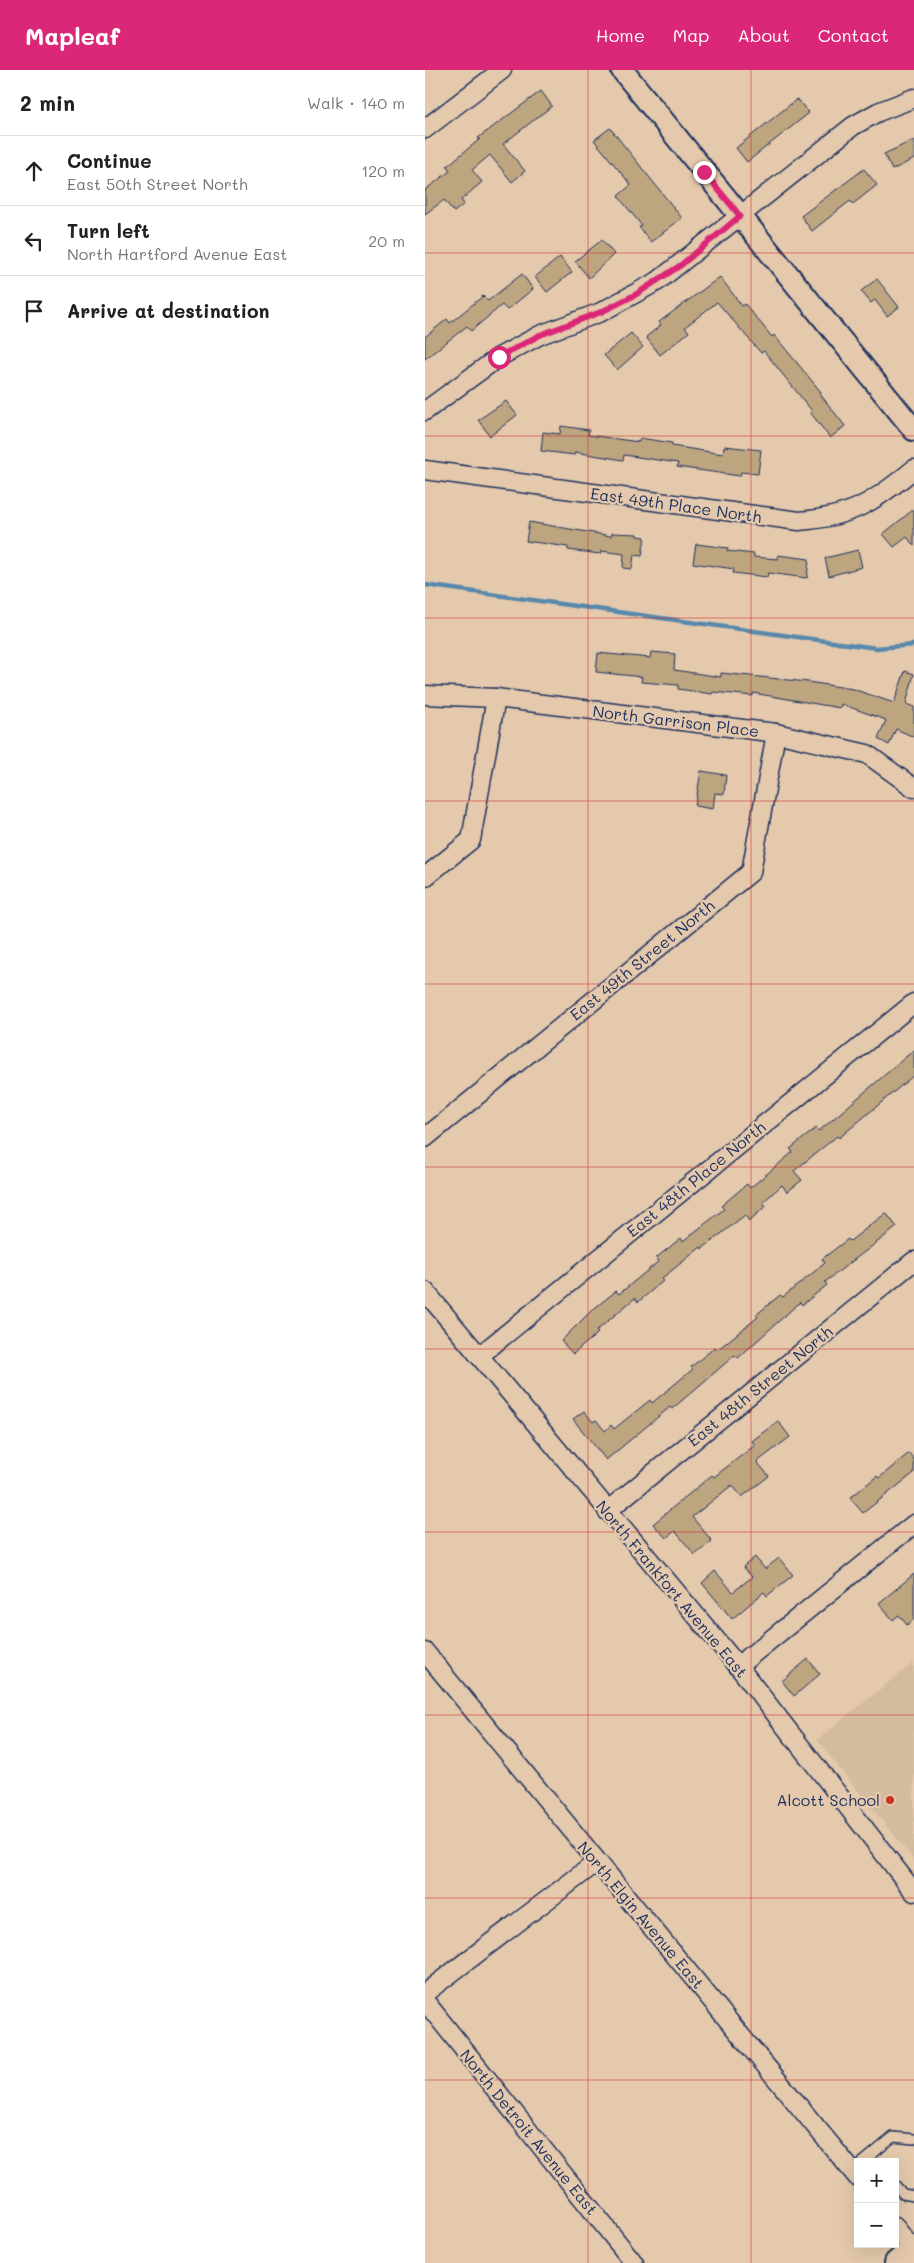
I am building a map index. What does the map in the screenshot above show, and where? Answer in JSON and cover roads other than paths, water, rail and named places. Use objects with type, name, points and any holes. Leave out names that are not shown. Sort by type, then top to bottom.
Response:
[{"type":"street","points":[[425,129],[502,70]]},
{"type":"street","points":[[621,70],[914,430]]},
{"type":"street","points":[[425,410],[499,357],[540,335],[601,312],[635,295],[681,265],[853,126],[878,112],[914,98]]},
{"type":"street","name":"East 49th Place North","points":[[425,470],[799,522],[823,520],[867,505],[914,469]]},
{"type":"street","name":"North Garrison Place","points":[[425,695],[496,698],[776,733],[867,754],[914,788]]},
{"type":"street","points":[[425,877],[471,840],[496,698]]},
{"type":"street","name":"East 49th Street North","points":[[425,1138],[751,872],[776,733]]},
{"type":"street","name":"East 48th Place North","points":[[479,1356],[914,1003]]},
{"type":"street","name":"East 48th Street North","points":[[607,1511],[914,1261]]},
{"type":"street","name":"North Frankfort Avenue East","points":[[425,1291],[738,1666],[914,1892]]},
{"type":"street","points":[[738,1666],[914,1524]]},
{"type":"street","name":"North Elgin Avenue East","points":[[425,1652],[597,1862],[856,2158]]},
{"type":"street","points":[[425,1993],[597,1862]]},
{"type":"street","name":"North Detroit Avenue East","points":[[425,2002],[634,2263]]},
{"type":"street","points":[[899,2235],[908,2254]]},
{"type":"lane","points":[[871,2158],[893,2137],[914,2139]]},
{"type":"lane","points":[[899,2190],[903,2194],[914,2196]]},
{"type":"waterway","points":[[425,585],[876,648],[914,645]]},
{"type":"place","name":"Alcott School","points":[[890,1800]]}]
